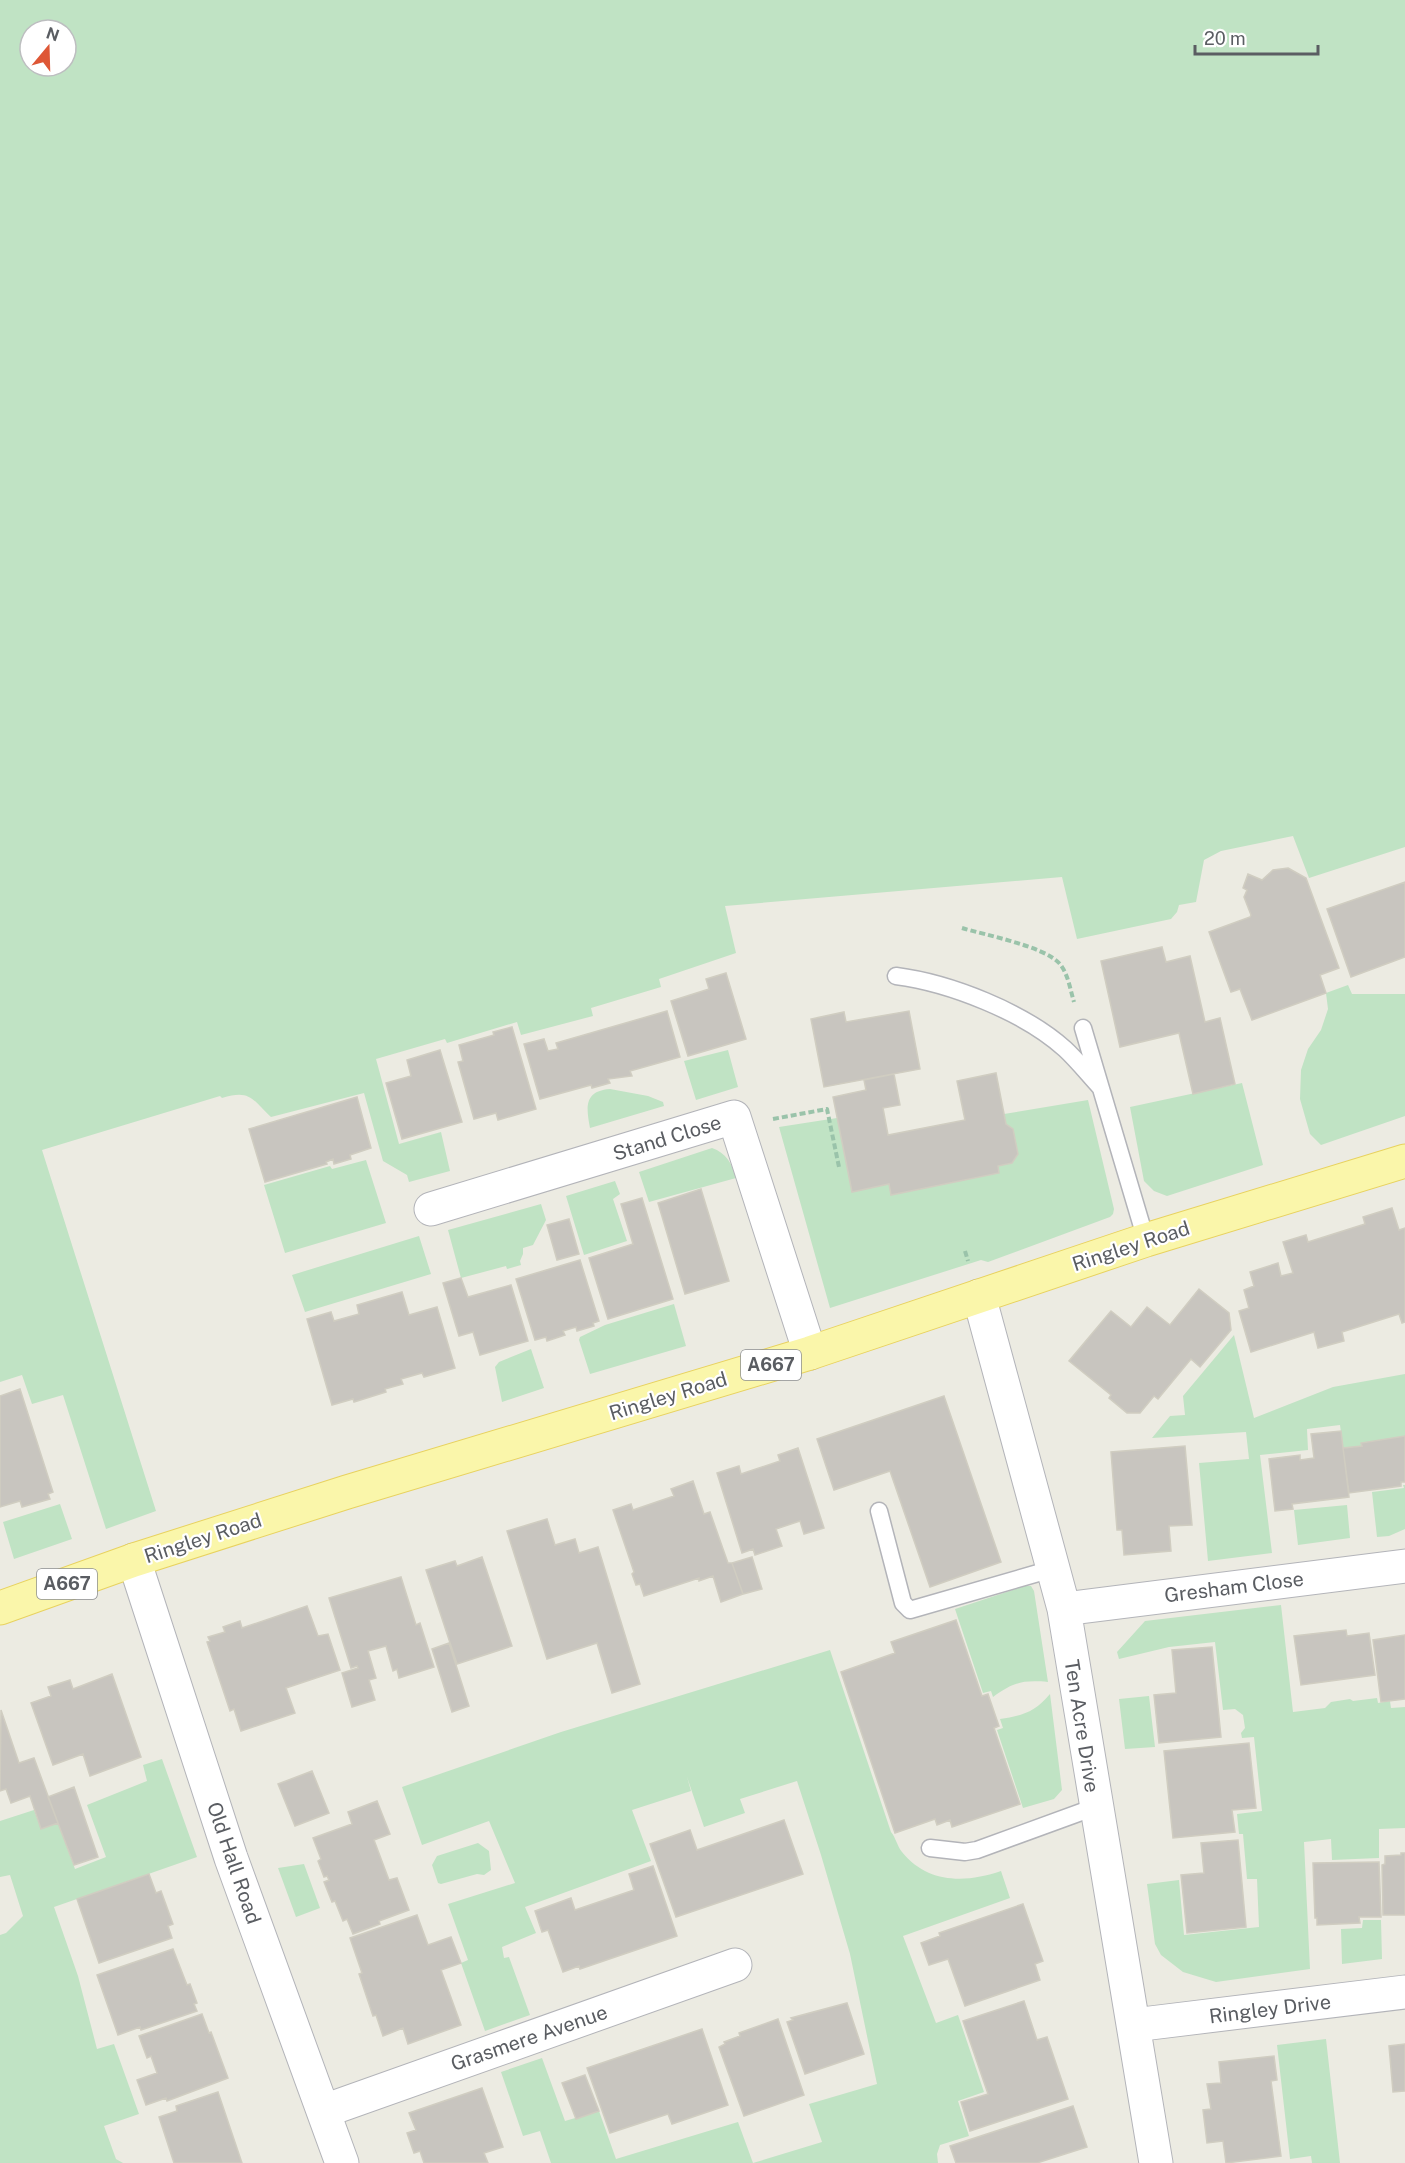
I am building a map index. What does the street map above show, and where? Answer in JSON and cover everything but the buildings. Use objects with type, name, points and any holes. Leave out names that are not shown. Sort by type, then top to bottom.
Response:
[{"type":"main road","name":"Ringley Road","points":[[0,1608],[134,1560],[346,1492],[810,1353],[1146,1240],[1405,1161]]},
{"type":"street","name":"Stand Close","points":[[431,1209],[734,1117],[810,1353]]},
{"type":"street","name":"Ten Acre Drive","points":[[979,1296],[1064,1609],[1095,1807],[1156,2163]]},
{"type":"street","name":"Old Hall Road","points":[[134,1560],[231,1858],[342,2163]]},
{"type":"street","name":"Gresham Close","points":[[1064,1609],[1405,1566]]},
{"type":"street","name":"Grasmere Avenue","points":[[324,2111],[735,1965]]},
{"type":"street","name":"Ringley Drive","points":[[1134,2025],[1405,1992]]},
{"type":"lane","points":[[896,976],[923,979],[953,989],[1013,1015],[1046,1034],[1065,1049],[1100,1087]]},
{"type":"lane","points":[[1083,1028],[1146,1240]]},
{"type":"lane","points":[[879,1511],[903,1603],[910,1610],[1052,1569]]},
{"type":"lane","points":[[930,1848],[964,1852],[977,1850],[1095,1807]]},
{"type":"path","points":[[962,928],[1022,945],[1058,962],[1064,971],[1083,1028]]},
{"type":"path","points":[[782,1117],[827,1109],[839,1167]]},
{"type":"green space","points":[[0,0],[1405,0],[1405,847],[1309,878],[1293,836],[1221,851],[1204,860],[1196,902],[1179,905],[1171,919],[1077,939],[1062,877],[725,906],[736,953],[659,979],[661,987],[591,1008],[593,1016],[521,1035],[517,1022],[447,1043],[445,1039],[376,1059],[399,1144],[441,1132],[450,1171],[409,1182],[407,1175],[383,1161],[364,1093],[271,1117],[250,1097],[231,1095],[222,1098],[220,1096],[42,1150],[156,1511],[106,1529],[63,1395],[32,1404],[22,1375],[0,1382]]},
{"type":"green space","points":[[1348,985],[1352,994],[1405,994],[1405,1116],[1321,1145],[1310,1134],[1300,1099],[1301,1070],[1308,1049],[1321,1030],[1328,1009],[1326,993]]},
{"type":"green space","points":[[728,1050],[738,1087],[696,1100],[684,1061]]},
{"type":"green space","points":[[1242,1083],[1263,1165],[1167,1196],[1154,1191],[1144,1181],[1130,1107]]},
{"type":"green space","points":[[610,1089],[648,1096],[663,1102],[664,1106],[590,1128],[588,1107],[591,1097],[602,1090]]},
{"type":"green space","points":[[1088,1100],[1114,1209],[1110,1217],[988,1262],[981,1260],[830,1308],[779,1127],[837,1118],[852,1191],[889,1184],[891,1195],[999,1173],[998,1166],[1018,1154],[1013,1129],[1006,1124],[1004,1114]]},
{"type":"green space","points":[[712,1148],[728,1159],[736,1178],[649,1202],[639,1172]]},
{"type":"green space","points":[[366,1160],[386,1223],[285,1253],[264,1185],[330,1166],[332,1169]]},
{"type":"green space","points":[[615,1181],[620,1194],[613,1199],[627,1241],[584,1255],[566,1196]]},
{"type":"green space","points":[[541,1204],[546,1220],[533,1245],[523,1248],[521,1265],[507,1269],[506,1266],[461,1278],[448,1230]]},
{"type":"green space","points":[[419,1236],[431,1274],[305,1312],[292,1275]]},
{"type":"green space","points":[[674,1304],[686,1346],[590,1374],[580,1337],[605,1325]]},
{"type":"green space","points":[[1234,1335],[1254,1418],[1333,1387],[1405,1374],[1405,1436],[1343,1448],[1340,1425],[1307,1429],[1308,1450],[1260,1455],[1272,1553],[1208,1561],[1199,1463],[1249,1459],[1246,1432],[1152,1438],[1170,1416],[1185,1415],[1183,1396]]},
{"type":"green space","points":[[531,1349],[544,1388],[502,1402],[495,1367],[499,1362]]},
{"type":"green space","points":[[1403,1485],[1405,1485],[1405,1529],[1389,1536],[1377,1537],[1372,1492],[1404,1488]]},
{"type":"green space","points":[[60,1504],[72,1539],[14,1559],[3,1522]]},
{"type":"green space","points":[[1347,1505],[1350,1538],[1298,1545],[1294,1510]]},
{"type":"green space","points":[[1031,1586],[1034,1591],[1048,1682],[1019,1683],[993,1697],[991,1691],[983,1693],[955,1609]]},
{"type":"green space","points":[[1281,1605],[1293,1712],[1325,1708],[1331,1702],[1350,1699],[1353,1701],[1377,1698],[1378,1703],[1390,1701],[1391,1708],[1405,1707],[1405,1828],[1379,1829],[1379,1858],[1332,1860],[1331,1839],[1304,1842],[1310,1969],[1216,1982],[1183,1972],[1161,1955],[1155,1944],[1147,1884],[1179,1880],[1184,1935],[1259,1927],[1257,1879],[1247,1879],[1243,1834],[1239,1834],[1237,1814],[1262,1811],[1254,1737],[1242,1738],[1241,1733],[1245,1728],[1243,1715],[1235,1709],[1223,1710],[1215,1642],[1169,1647],[1119,1659],[1117,1652],[1145,1621]]},
{"type":"green space","points":[[830,1650],[891,1832],[902,1852],[924,1870],[948,1878],[974,1878],[1001,1871],[1010,1898],[903,1936],[936,2023],[958,2015],[984,2092],[958,2101],[969,2136],[940,2145],[937,2154],[938,2163],[753,2163],[822,2142],[809,2104],[877,2084],[850,1954],[797,1781],[740,1799],[745,1813],[704,1827],[687,1777],[691,1791],[632,1810],[651,1861],[525,1907],[536,1933],[502,1947],[504,1958],[509,1957],[530,2015],[485,2031],[461,1963],[468,1960],[448,1904],[515,1883],[489,1821],[422,1845],[402,1787],[561,1732]]},
{"type":"green space","points":[[1050,1694],[1062,1790],[1054,1799],[1023,1808],[997,1730],[1003,1728],[1000,1719],[1028,1712]]},
{"type":"green space","points":[[1149,1696],[1155,1747],[1125,1749],[1119,1699]]},
{"type":"green space","points":[[162,1759],[197,1857],[54,1907],[78,1976],[97,2049],[114,2044],[139,2114],[104,2126],[116,2159],[123,2163],[0,2163],[0,1935],[6,1933],[23,1916],[10,1875],[0,1877],[0,1821],[34,1810],[41,1829],[58,1823],[75,1869],[106,1857],[87,1805],[147,1781],[143,1765]]},
{"type":"green space","points":[[478,1843],[489,1851],[491,1870],[484,1875],[477,1874],[438,1883],[432,1865],[437,1856]]},
{"type":"green space","points":[[304,1864],[320,1908],[296,1917],[278,1868]]},
{"type":"green space","points":[[1363,1920],[1381,1920],[1382,1959],[1342,1964],[1341,1929],[1362,1928]]},
{"type":"green space","points":[[1326,2039],[1340,2163],[1312,2163],[1311,2156],[1290,2159],[1277,2045]]},
{"type":"green space","points":[[542,2058],[565,2121],[599,2111],[616,2159],[738,2122],[753,2163],[551,2163],[540,2131],[523,2136],[501,2072]]}]
